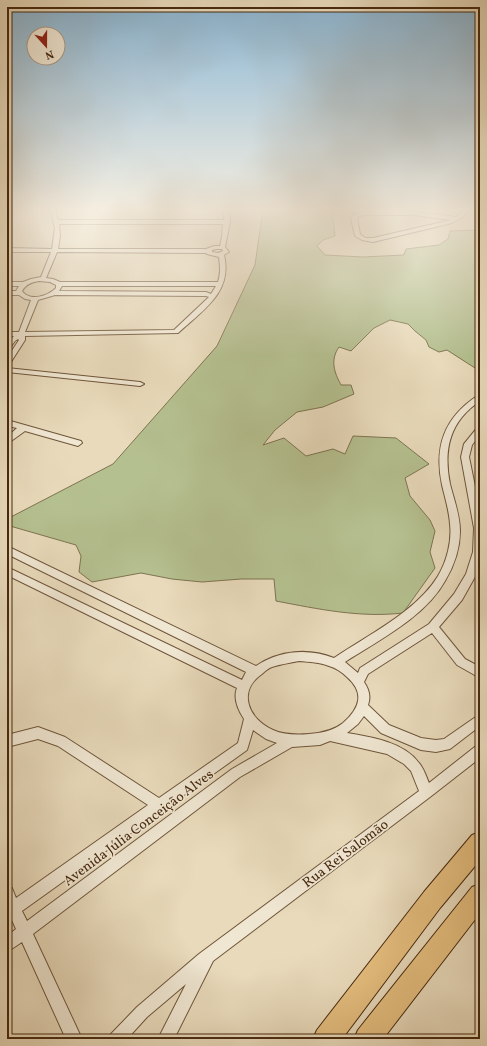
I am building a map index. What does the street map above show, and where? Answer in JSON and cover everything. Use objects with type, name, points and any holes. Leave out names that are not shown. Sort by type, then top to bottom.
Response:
[{"type":"main road","points":[[326,1039],[432,900],[480,844]]},
{"type":"main road","points":[[367,1039],[480,895]]},
{"type":"street","points":[[43,279],[53,258]]},
{"type":"street","points":[[7,334],[176,332],[213,296],[222,284],[224,268],[222,258]]},
{"type":"street","points":[[7,284],[24,284],[43,279],[54,281],[58,284],[222,284]]},
{"type":"street","points":[[20,293],[20,289],[24,284]]},
{"type":"street","points":[[55,293],[59,288],[58,284]]},
{"type":"street","points":[[7,293],[20,293],[27,298],[35,299],[44,298],[55,293],[206,294],[213,296]]},
{"type":"street","points":[[7,364],[22,340],[21,334],[35,299]]},
{"type":"street","points":[[7,348],[12,340],[21,334]]},
{"type":"street","points":[[7,370],[140,384]]},
{"type":"street","points":[[334,663],[415,610],[434,591],[447,570],[454,548],[455,526],[452,505],[445,482],[444,448],[453,422],[467,406],[480,398]]},
{"type":"street","points":[[467,406],[480,402]]},
{"type":"street","points":[[7,424],[78,443]]},
{"type":"street","points":[[7,441],[23,428]]},
{"type":"street","points":[[359,682],[364,671],[433,626],[458,597],[465,586],[475,564],[479,540],[479,528],[465,457],[468,444],[480,430]]},
{"type":"street","points":[[7,550],[256,670]]},
{"type":"street","points":[[7,571],[244,686]]},
{"type":"street","points":[[433,626],[461,662],[480,673]]},
{"type":"street","points":[[299,656],[312,657],[334,663],[349,671],[359,682],[363,690],[364,699],[362,708],[352,724],[331,736],[319,739],[292,740],[267,733],[249,720],[244,712],[241,703],[241,694],[248,678],[256,670],[276,660],[299,656]]},
{"type":"street","points":[[362,708],[385,729],[421,744],[436,746],[446,745],[480,719]]},
{"type":"street","name":"Avenida Júlia Conceição Alves","points":[[10,911],[243,746],[249,720]]},
{"type":"street","points":[[7,740],[38,733],[61,741],[159,805]]},
{"type":"street","points":[[331,736],[372,744],[399,754],[414,766],[420,776],[426,793]]},
{"type":"street","name":"Avenida Júlia Conceição Alves","points":[[7,945],[236,773],[292,740]]},
{"type":"street","name":"Rua Rei Salomão","points":[[116,1039],[142,1012],[208,956],[426,793],[480,750]]},
{"type":"street","points":[[7,893],[10,911],[25,932],[74,1039]]},
{"type":"street","name":"Rua Rei Salomão","points":[[166,1039],[208,956]]},
{"type":"green space","points":[[256,258],[480,258],[480,367],[475,368],[447,350],[439,352],[429,347],[426,340],[408,324],[390,320],[374,328],[351,351],[339,347],[336,352],[334,366],[336,375],[341,385],[351,385],[354,394],[323,407],[297,412],[275,430],[263,445],[284,438],[306,456],[333,449],[345,454],[353,436],[396,438],[429,464],[405,478],[410,496],[430,520],[435,531],[430,552],[435,568],[403,613],[355,614],[323,610],[276,601],[274,579],[241,579],[202,582],[172,579],[141,573],[92,582],[79,572],[81,556],[76,545],[10,526],[7,528],[7,519],[113,464],[217,346],[255,265]]}]
